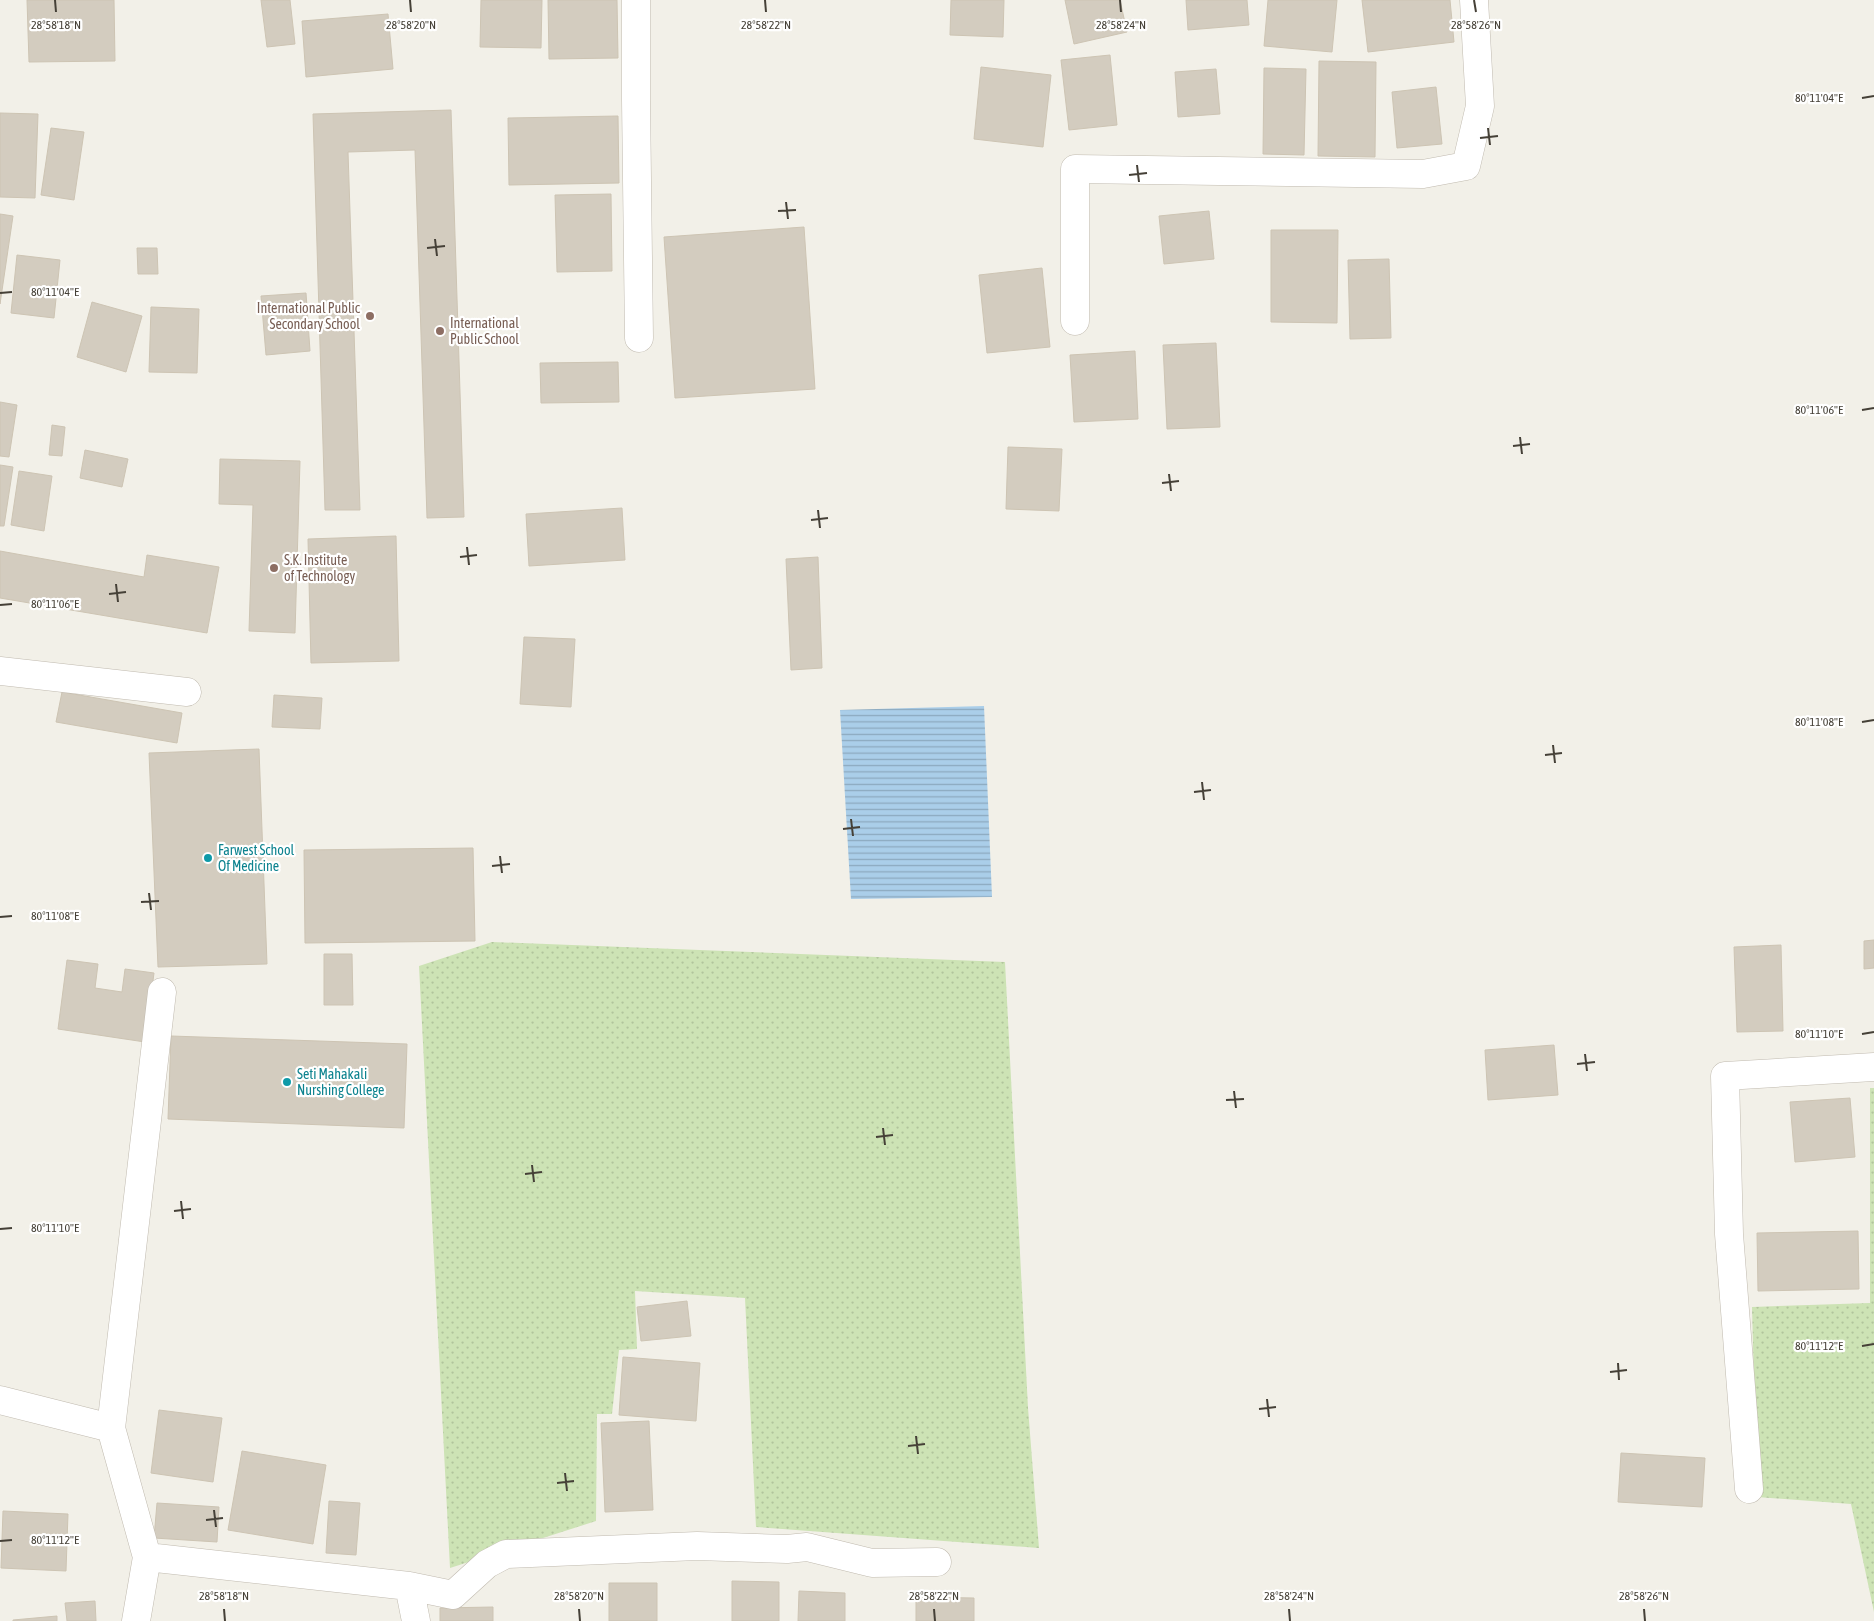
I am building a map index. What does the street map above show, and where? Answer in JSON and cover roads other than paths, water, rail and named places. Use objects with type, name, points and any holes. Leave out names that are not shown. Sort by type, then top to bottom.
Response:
[{"type":"street","points":[[636,0],[640,338]]},
{"type":"street","points":[[1075,321],[1074,169],[1423,174],[1466,166],[1480,106],[1474,0]]},
{"type":"street","points":[[0,671],[187,692]]},
{"type":"street","points":[[136,1621],[148,1558],[111,1428],[162,992]]},
{"type":"street","points":[[1748,1489],[1730,1234],[1725,1076],[1874,1067]]},
{"type":"street","points":[[0,1400],[111,1428]]},
{"type":"street","points":[[148,1558],[408,1586],[453,1595],[487,1564],[506,1554],[698,1546],[787,1549],[808,1547],[872,1563],[937,1562]]},
{"type":"street","points":[[408,1586],[416,1621]]},
{"type":"water","points":[[984,706],[992,897],[851,899],[840,710]]},
{"type":"place","name":"International Public Secondary School","points":[[370,316]]},
{"type":"place","name":"International Public School","points":[[440,331]]},
{"type":"place","name":"S.K. Institute of Technology","points":[[274,568]]},
{"type":"place","name":"Farwest School Of Medicine","points":[[208,858]]},
{"type":"place","name":"Seti Mahakali Nurshing College","points":[[287,1082]]}]
